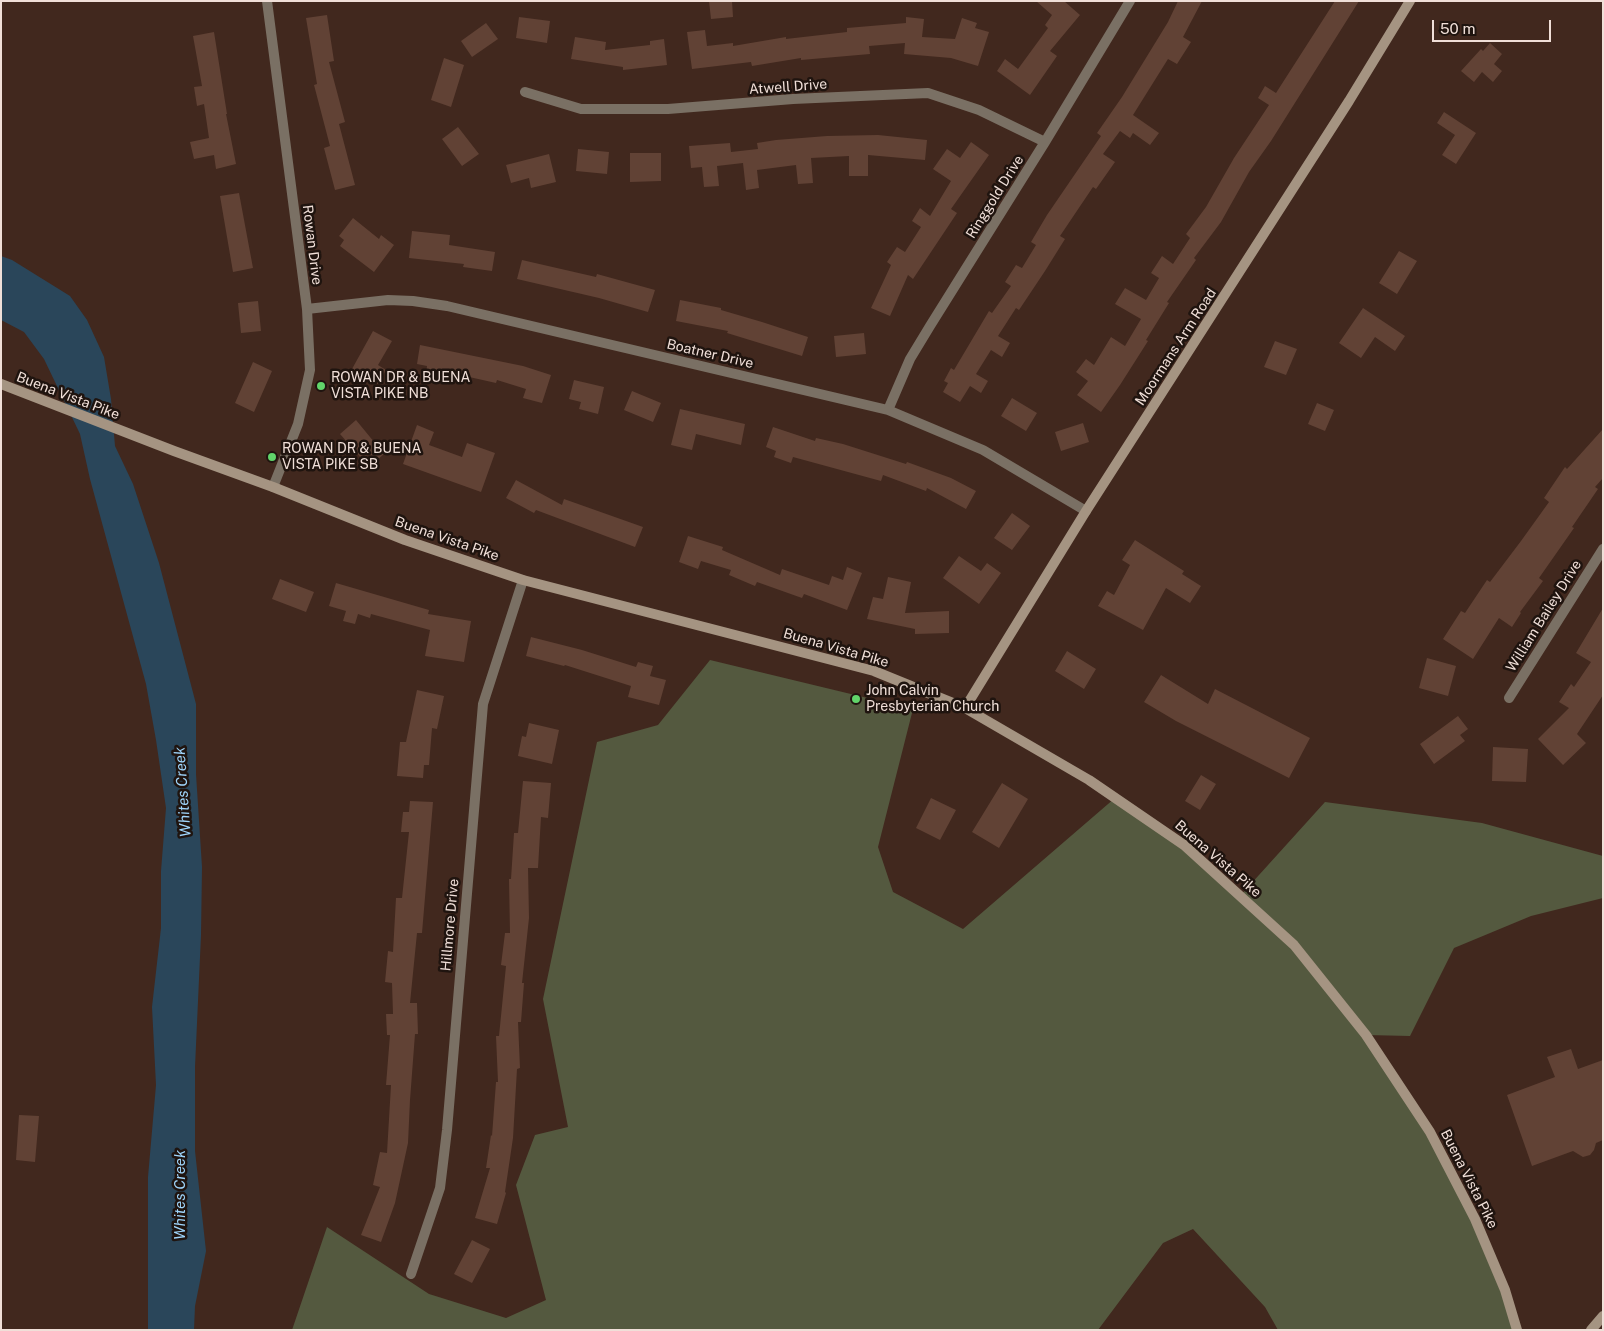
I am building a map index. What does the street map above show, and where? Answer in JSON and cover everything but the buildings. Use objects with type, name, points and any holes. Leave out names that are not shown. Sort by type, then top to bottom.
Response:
[{"type":"main road","name":"Moormans Arm Road","points":[[965,708],[1086,510],[1329,133],[1410,1]]},
{"type":"main road","name":"Buena Vista Pike","points":[[4,385],[405,540],[523,580],[874,671],[965,708],[1089,780],[1184,844],[1294,945],[1366,1035],[1430,1132],[1475,1219],[1505,1290],[1517,1330]]},
{"type":"main road","points":[[1591,1330],[1603,1316]]},
{"type":"street","name":"Rowan Drive","points":[[267,1],[307,309],[310,370],[298,424],[272,487]]},
{"type":"street","name":"Ringgold Drive","points":[[888,410],[915,351],[1130,1]]},
{"type":"street","name":"Atwell Drive","points":[[525,92],[581,109],[668,109],[793,99],[928,93],[979,110],[1045,142]]},
{"type":"street","name":"Boatner Drive","points":[[307,309],[388,300],[413,300],[447,306],[888,410],[983,450],[1086,510]]},
{"type":"street","name":"William Bailey Drive","points":[[1509,698],[1603,549]]},
{"type":"street","name":"Hillmore Drive","points":[[411,1274],[440,1188],[448,1120],[484,704],[523,580]]},
{"type":"green space","points":[[710,660],[913,709],[878,847],[893,892],[963,929],[1115,798],[1184,845],[1240,896],[1325,802],[1482,823],[1603,856],[1603,898],[1531,916],[1454,948],[1410,1036],[1366,1035],[1454,1180],[1517,1330],[1278,1330],[1265,1307],[1193,1229],[1163,1243],[1098,1330],[292,1330],[327,1227],[429,1294],[506,1318],[546,1300],[516,1185],[535,1135],[568,1127],[543,999],[597,742],[658,725]]},
{"type":"water","name":"Whites Creek","points":[[1,256],[12,260],[70,296],[87,320],[104,357],[111,399],[115,446],[133,484],[159,563],[196,704],[196,774],[202,867],[195,1067],[195,1151],[206,1251],[195,1306],[194,1330],[148,1330],[148,1177],[156,1085],[152,1007],[161,928],[161,871],[166,808],[146,684],[90,479],[80,434],[44,359],[24,332],[1,320]]},
{"type":"place","name":"ROWAN DR & BUENA VISTA PIKE NB","points":[[321,386]]},
{"type":"place","name":"ROWAN DR & BUENA VISTA PIKE SB","points":[[272,457]]},
{"type":"place","name":"John Calvin Presbyterian Church","points":[[856,699]]}]
